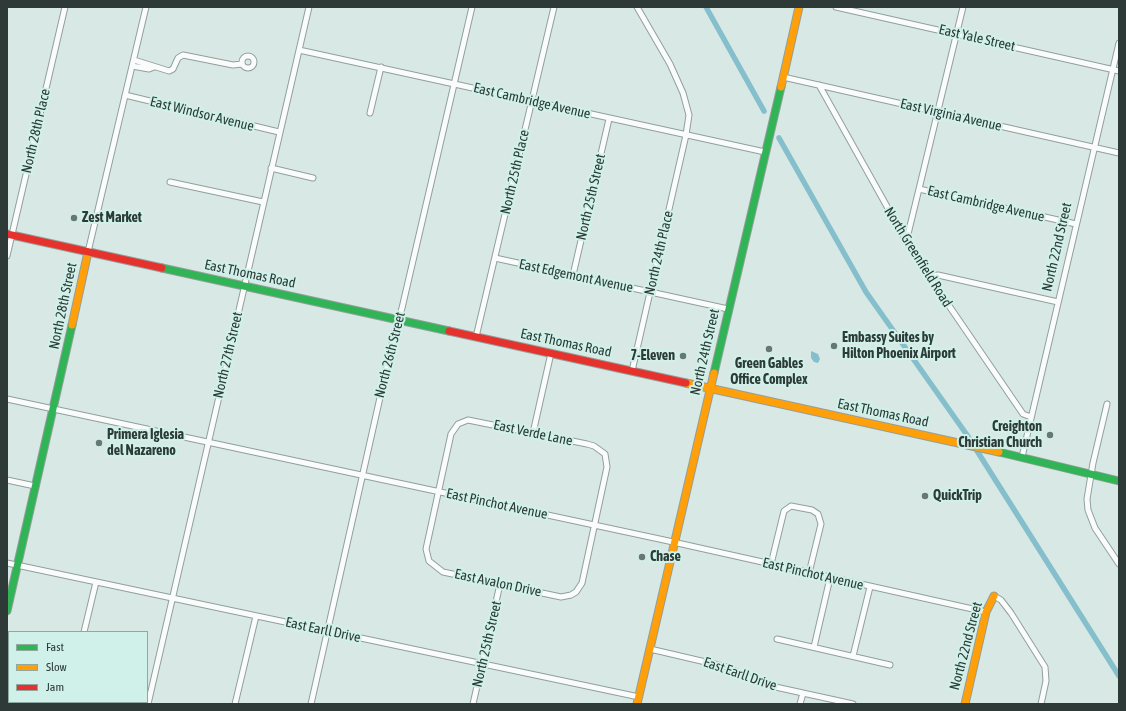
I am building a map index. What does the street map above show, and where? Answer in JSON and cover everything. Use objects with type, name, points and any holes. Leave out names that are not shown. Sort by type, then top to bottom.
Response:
[{"type":"main road","name":"North 24th Street","points":[[638,701],[799,7]]},
{"type":"main road","name":"East Thomas Road","points":[[9,235],[984,448],[1119,481]]},
{"type":"main road","name":"North 28th Street","points":[[7,611],[88,252]]},
{"type":"main road","name":"North 22nd Street","points":[[964,704],[986,612],[994,596]]},
{"type":"street","name":"North 28th Place","points":[[7,256],[9,235],[65,7]]},
{"type":"street","name":"North 28th Street","points":[[88,252],[146,7]]},
{"type":"street","name":"North 27th Street","points":[[148,704],[309,7]]},
{"type":"street","name":"North 26th Street","points":[[311,704],[362,474],[472,7]]},
{"type":"street","name":"North 25th Place","points":[[476,337],[554,7]]},
{"type":"street","name":"North 24th Place","points":[[632,371],[686,135],[689,115],[683,93],[670,64],[638,7]]},
{"type":"street","name":"East Yale Street","points":[[836,7],[1119,71]]},
{"type":"street","points":[[904,238],[908,234],[920,189],[963,7]]},
{"type":"street","name":"North 22nd Street","points":[[1022,457],[1119,43]]},
{"type":"street","name":"East Cambridge Avenue","points":[[299,50],[765,152]]},
{"type":"street","points":[[132,66],[169,71],[175,66],[178,58],[183,55],[233,65],[242,64]]},
{"type":"street","points":[[134,60],[150,64],[154,68]]},
{"type":"street","points":[[370,113],[381,67]]},
{"type":"street","name":"East Virginia Avenue","points":[[783,77],[1119,153]]},
{"type":"street","name":"North Greenfield Road","points":[[819,85],[904,238],[1023,414],[1031,417]]},
{"type":"street","name":"East Windsor Avenue","points":[[125,96],[279,132]]},
{"type":"street","name":"North 25th Street","points":[[573,275],[609,119]]},
{"type":"street","points":[[271,168],[313,178]]},
{"type":"street","points":[[170,182],[263,202]]},
{"type":"street","name":"East Cambridge Avenue","points":[[920,189],[1076,224]]},
{"type":"street","name":"East Edgemont Avenue","points":[[495,258],[728,309]]},
{"type":"street","points":[[930,277],[938,275],[1058,302]]},
{"type":"street","points":[[533,433],[551,353]]},
{"type":"street","name":"East Pinchot Avenue","points":[[7,399],[362,474],[986,612]]},
{"type":"street","points":[[1107,404],[1091,474],[1087,499],[1090,519],[1119,564]]},
{"type":"street","name":"East Verde Lane","points":[[439,491],[451,434],[458,424],[473,420],[594,446],[604,454],[607,461],[595,525]]},
{"type":"street","points":[[7,480],[35,486]]},
{"type":"street","name":"East Avalon Drive","points":[[439,491],[426,550],[428,561],[443,572],[561,597],[571,595],[576,592],[582,583],[595,525]]},
{"type":"street","points":[[771,564],[784,511],[791,506],[812,510],[818,514],[821,524],[809,573]]},
{"type":"street","name":"East Earll Drive","points":[[7,563],[482,664],[638,701]]},
{"type":"street","points":[[814,647],[830,578]]},
{"type":"street","points":[[84,631],[96,582]]},
{"type":"street","name":"North 25th Street","points":[[473,704],[500,584]]},
{"type":"street","points":[[853,656],[870,586]]},
{"type":"street","points":[[994,596],[1001,600],[1011,613],[1045,667],[1046,681],[1041,704]]},
{"type":"street","points":[[236,704],[256,616]]},
{"type":"street","points":[[777,639],[890,665]]},
{"type":"street","name":"East Earll Drive","points":[[650,649],[720,664],[761,683],[853,704]]},
{"type":"street","points":[[800,704],[803,693]]},
{"type":"water","points":[[811,351],[818,354],[820,359],[818,363],[814,362],[811,358]]},
{"type":"waterway","points":[[706,7],[764,111]]},
{"type":"waterway","points":[[779,138],[866,292],[967,435],[1119,676]]},
{"type":"traffic: fast","points":[[714,373],[781,87]]},
{"type":"traffic: fast","points":[[162,268],[449,331]]},
{"type":"traffic: fast","points":[[7,611],[72,325]]},
{"type":"traffic: fast","points":[[999,452],[1119,481]]},
{"type":"traffic: slow","points":[[781,87],[799,7]]},
{"type":"traffic: slow","points":[[72,325],[88,252]]},
{"type":"traffic: slow","points":[[637,704],[714,373]]},
{"type":"traffic: slow","points":[[686,383],[999,452]]},
{"type":"traffic: slow","points":[[965,704],[986,612],[994,596]]},
{"type":"traffic: jam","points":[[7,234],[162,268]]},
{"type":"traffic: jam","points":[[449,331],[686,383]]},
{"type":"place","name":"Zest Market","points":[[74,218]]},
{"type":"place","name":"Embassy Suites by Hilton Phoenix Airport","points":[[834,346]]},
{"type":"place","name":"Green Gables Office Complex","points":[[769,349]]},
{"type":"place","name":"7-Eleven","points":[[683,356]]},
{"type":"place","name":"Creighton Christian Church","points":[[1050,435]]},
{"type":"place","name":"Primera Iglesia del Nazareno","points":[[99,443]]},
{"type":"place","name":"QuickTrip","points":[[925,496]]},
{"type":"place","name":"Chase","points":[[642,557]]}]
